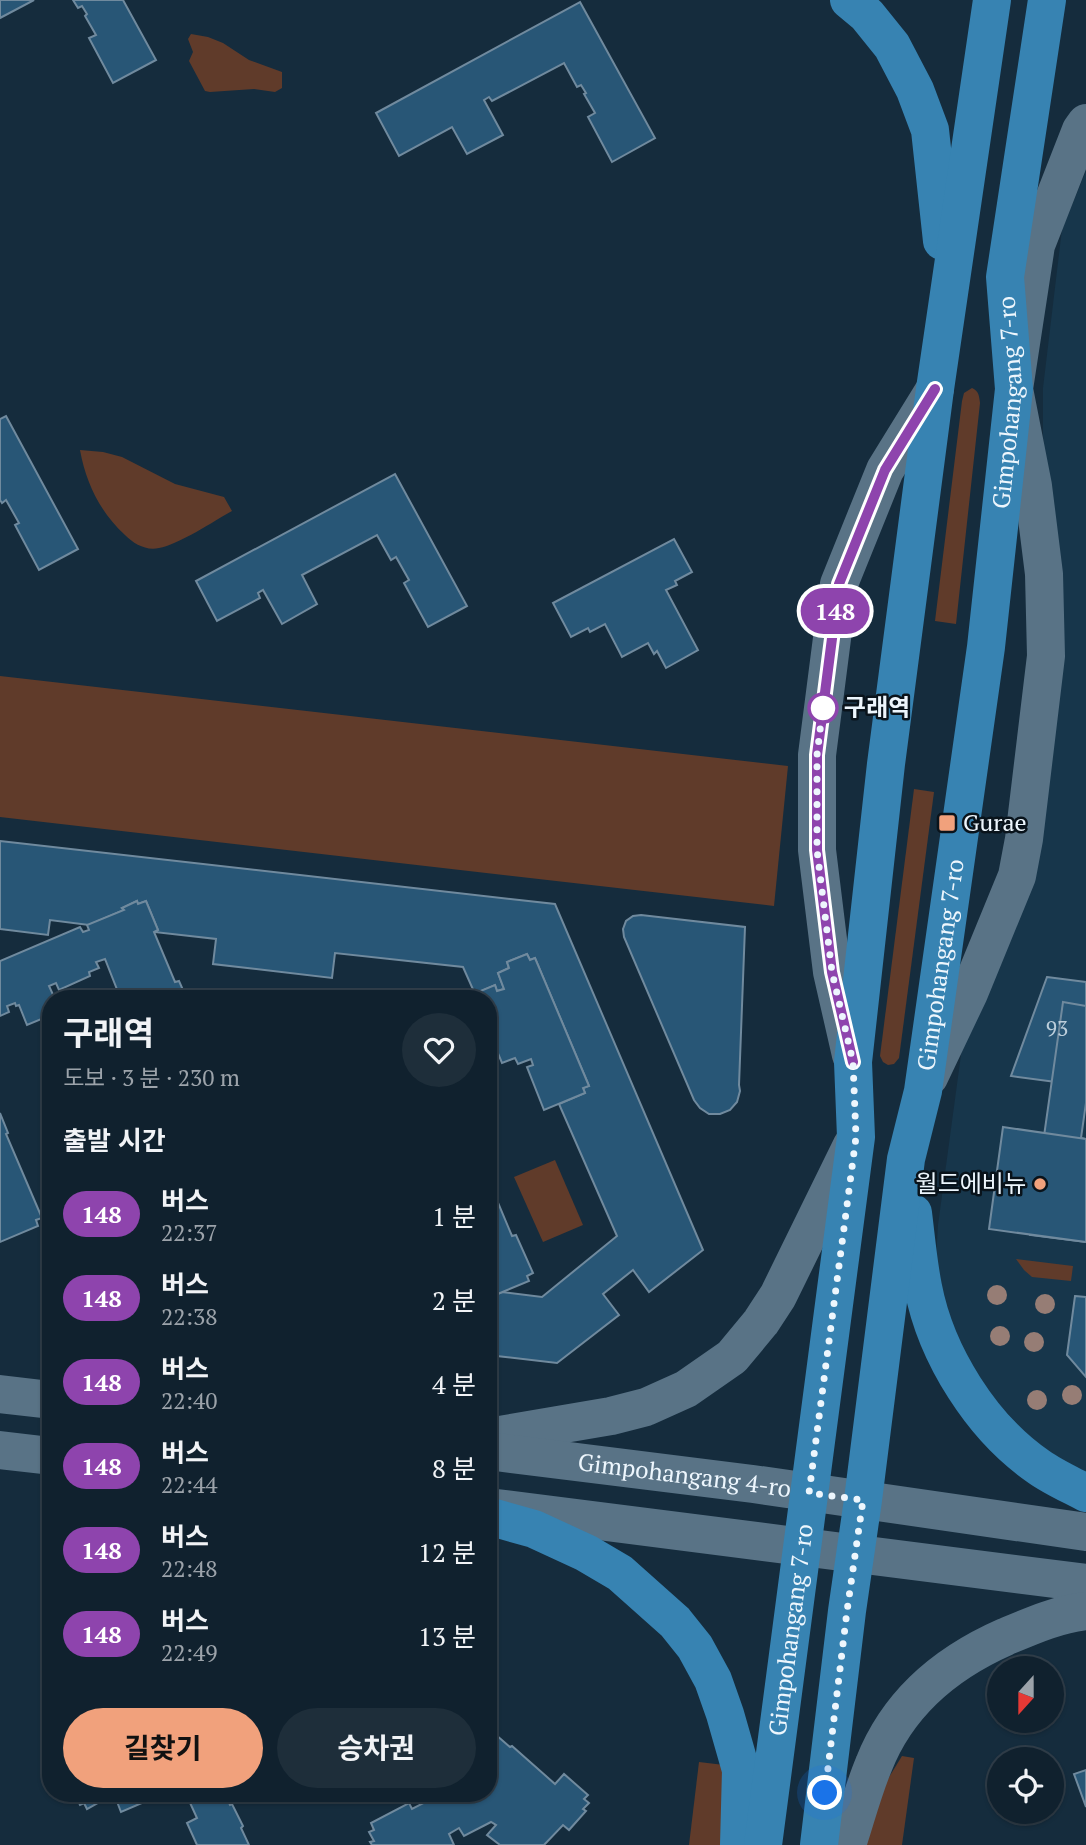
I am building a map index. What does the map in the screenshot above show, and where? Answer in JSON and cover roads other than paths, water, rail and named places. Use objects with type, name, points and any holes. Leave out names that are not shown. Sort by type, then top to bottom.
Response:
[{"type":"main road","points":[[849,0],[867,15],[892,46],[915,90],[930,130],[942,230],[943,339]]},
{"type":"main road","name":"Gimpohangang 7-ro","points":[[763,1845],[856,1137],[853,1062],[886,764],[935,389],[992,0]]},
{"type":"main road","name":"Gimpohangang 7-ro","points":[[819,1845],[906,1159],[923,1091],[986,647],[1014,389],[1005,277],[1047,0]]},
{"type":"main road","points":[[906,1159],[923,1289],[944,1352],[962,1386],[983,1415],[1010,1442],[1039,1467],[1086,1493]]},
{"type":"main road","points":[[497,1519],[534,1529],[586,1553],[620,1573],[675,1622],[695,1647],[713,1680],[740,1770],[739,1845]]},
{"type":"street","points":[[923,1091],[969,993],[1017,876],[1024,839],[1046,656],[1044,574],[1035,498],[1014,389],[1036,245],[1086,123]]},
{"type":"street","points":[[853,1062],[832,972],[817,850],[818,742],[839,584],[885,470],[935,389]]},
{"type":"street","points":[[497,1435],[611,1416],[646,1407],[686,1389],[732,1357],[778,1296],[856,1137]]},
{"type":"street","points":[[0,1394],[42,1399]]},
{"type":"street","points":[[0,1450],[42,1455]]},
{"type":"street","name":"Gimpohangang 4-ro","points":[[497,1452],[753,1484],[1086,1532]]},
{"type":"street","points":[[497,1508],[1086,1583]]},
{"type":"street","points":[[847,1845],[874,1762],[909,1704],[934,1679],[991,1643],[1038,1624],[1086,1611]]},
{"type":"place","name":"구래역","points":[[823,708]]},
{"type":"place","name":"Gurae","points":[[947,823]]},
{"type":"place","name":"월드에비뉴","points":[[1040,1184]]}]
